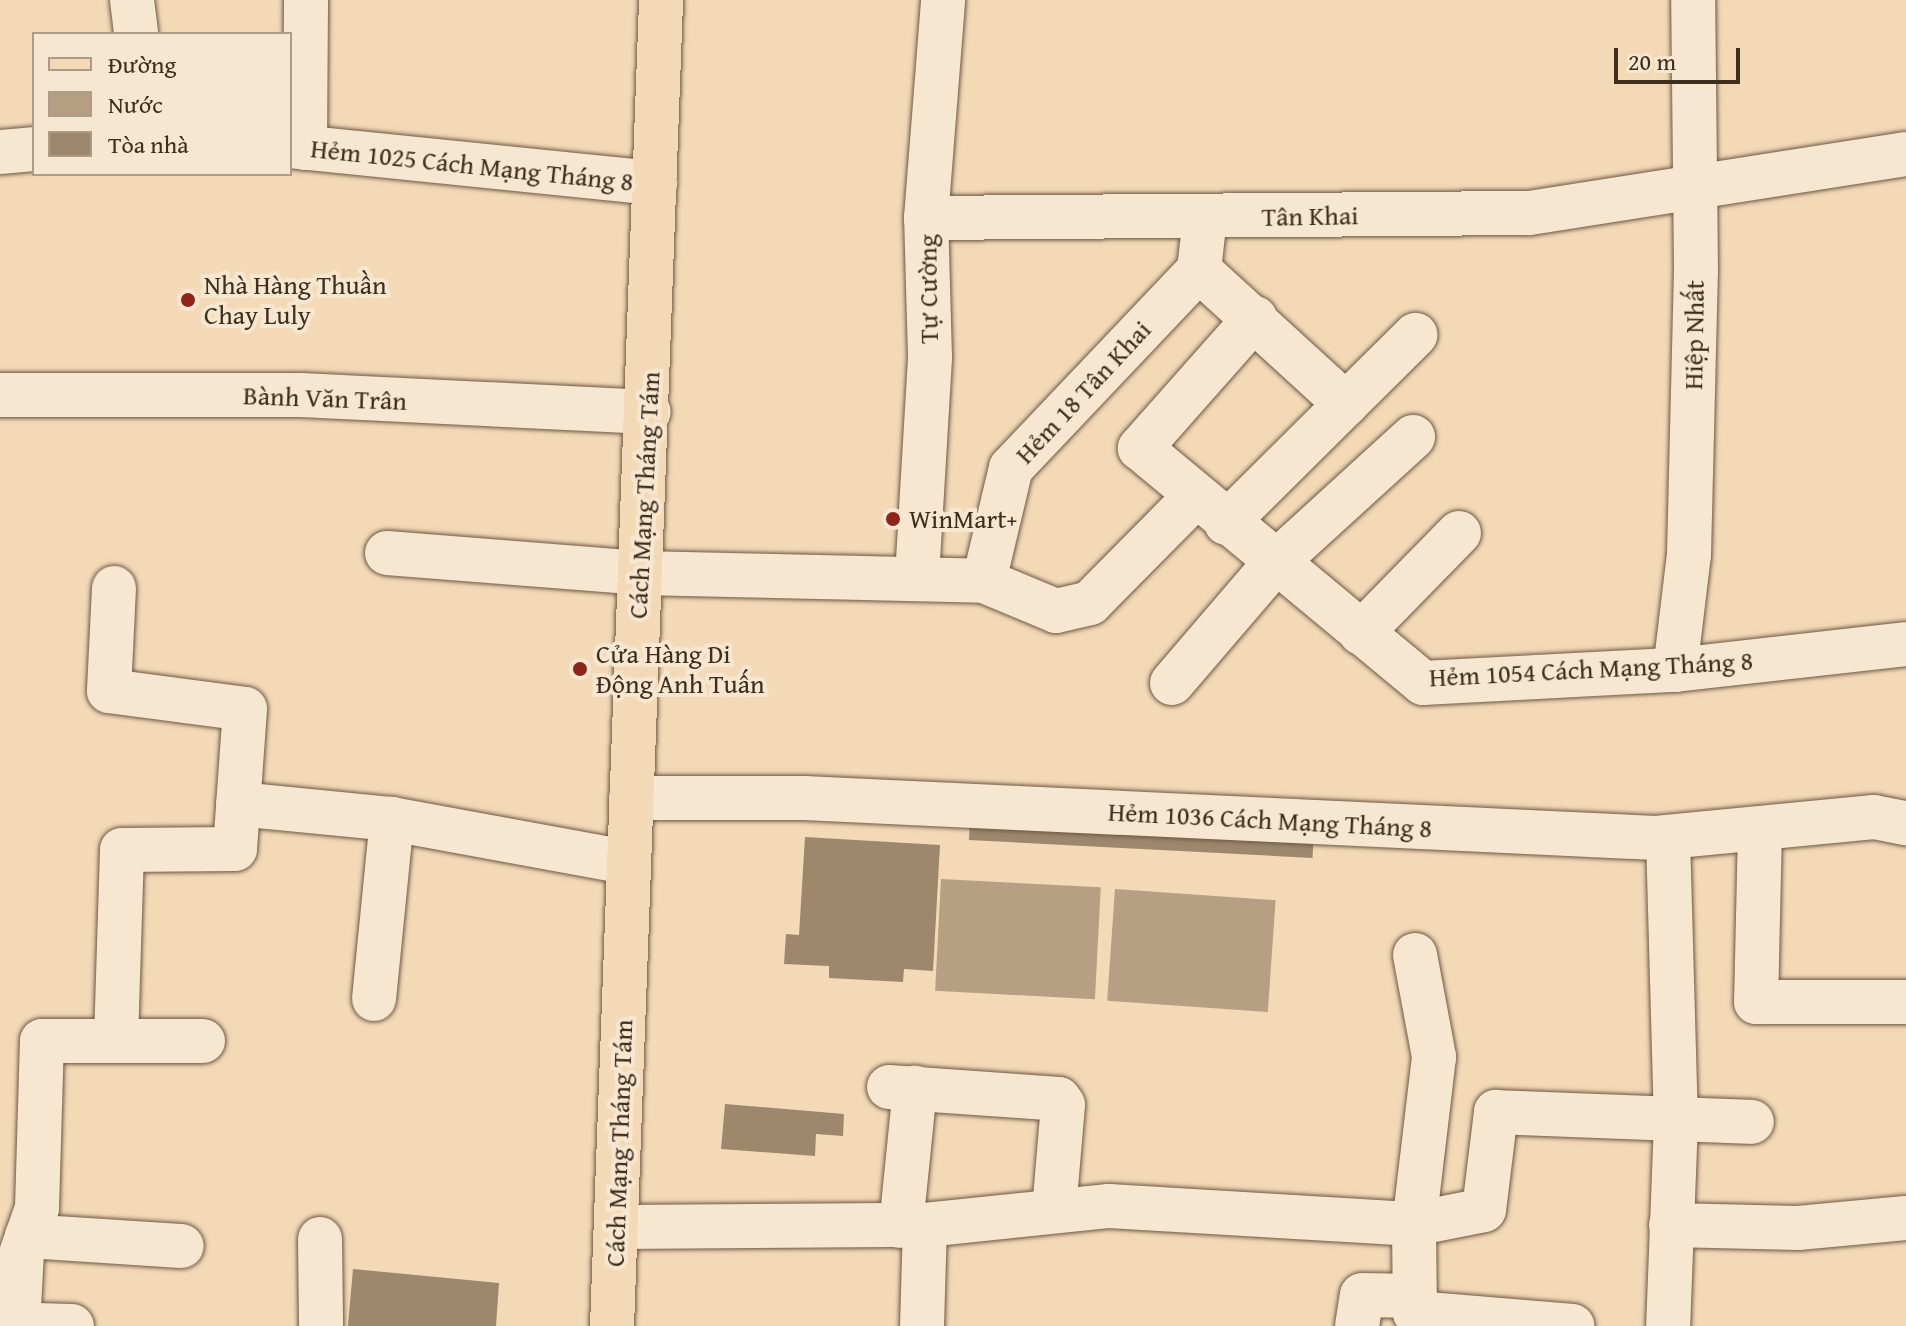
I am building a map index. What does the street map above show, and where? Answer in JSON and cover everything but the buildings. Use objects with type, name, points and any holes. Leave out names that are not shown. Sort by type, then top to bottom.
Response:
[{"type":"main road","name":"Cách Mạng Tháng Tám","points":[[612,1326],[618,1227],[627,862],[649,412],[661,0]]},
{"type":"street","points":[[132,0],[136,32]]},
{"type":"street","points":[[297,147],[306,0]]},
{"type":"street","name":"Tự Cường","points":[[917,577],[930,357],[926,218],[943,0]]},
{"type":"street","name":"Hiệp Nhất","points":[[1675,670],[1689,555],[1696,270],[1691,184],[1693,0]]},
{"type":"street","name":"Hẻm 1025 Cách Mạng Tháng 8","points":[[297,147],[655,183]]},
{"type":"street","points":[[0,152],[32,149]]},
{"type":"street","name":"Tân Khai","points":[[926,218],[1529,213],[1691,184],[1906,154]]},
{"type":"street","points":[[1205,217],[1199,270],[1346,404]]},
{"type":"street","name":"Hẻm 18 Tân Khai","points":[[984,581],[1011,468],[1199,270]]},
{"type":"street","name":"Hẻm 1054 Cách Mạng Tháng 8","points":[[1255,318],[1140,448],[1423,683],[1675,670],[1906,644]]},
{"type":"street","points":[[387,553],[640,573],[917,577],[984,581],[1056,611],[1090,603],[1211,510],[1346,404],[1415,335]]},
{"type":"street","name":"Bành Văn Trân","points":[[0,395],[301,395],[649,412]]},
{"type":"street","points":[[1172,683],[1275,563],[1413,437]]},
{"type":"street","points":[[1361,633],[1459,533]]},
{"type":"street","points":[[114,588],[109,691],[245,709],[235,849],[122,850],[116,1041]]},
{"type":"street","name":"Hẻm 1036 Cách Mạng Tháng 8","points":[[631,798],[804,798],[1668,837],[1874,817],[1906,823]]},
{"type":"street","points":[[238,804],[392,819],[627,862]]},
{"type":"street","points":[[374,999],[392,819]]},
{"type":"street","points":[[1760,829],[1756,1002],[1906,1002]]},
{"type":"street","points":[[1668,837],[1676,1121],[1668,1326]]},
{"type":"street","points":[[1415,955],[1434,1057],[1414,1224],[1426,1312]]},
{"type":"street","points":[[72,1326],[12,1325],[27,1236],[37,1208],[42,1041],[203,1041]]},
{"type":"street","points":[[922,1326],[902,1088],[1061,1102],[1054,1211]]},
{"type":"street","points":[[618,1227],[913,1226],[1109,1206],[1414,1224],[1484,1210],[1496,1112],[1752,1122]]},
{"type":"street","points":[[1671,1225],[1798,1228],[1906,1218]]},
{"type":"street","points":[[27,1236],[182,1246]]},
{"type":"street","points":[[320,1239],[321,1326]]},
{"type":"street","points":[[1357,1326],[1362,1295],[1426,1312],[1498,1323],[1572,1326]]},
{"type":"water","points":[[941,879],[1101,887],[1095,999],[935,991]]},
{"type":"water","points":[[1115,889],[1276,900],[1268,1012],[1107,1001]]},
{"type":"place","name":"Nhà Hàng Thuần Chay Luly","points":[[188,300]]},
{"type":"place","name":"WinMart+","points":[[893,519]]},
{"type":"place","name":"Cửa Hàng Di Động Anh Tuấn","points":[[580,669]]}]
